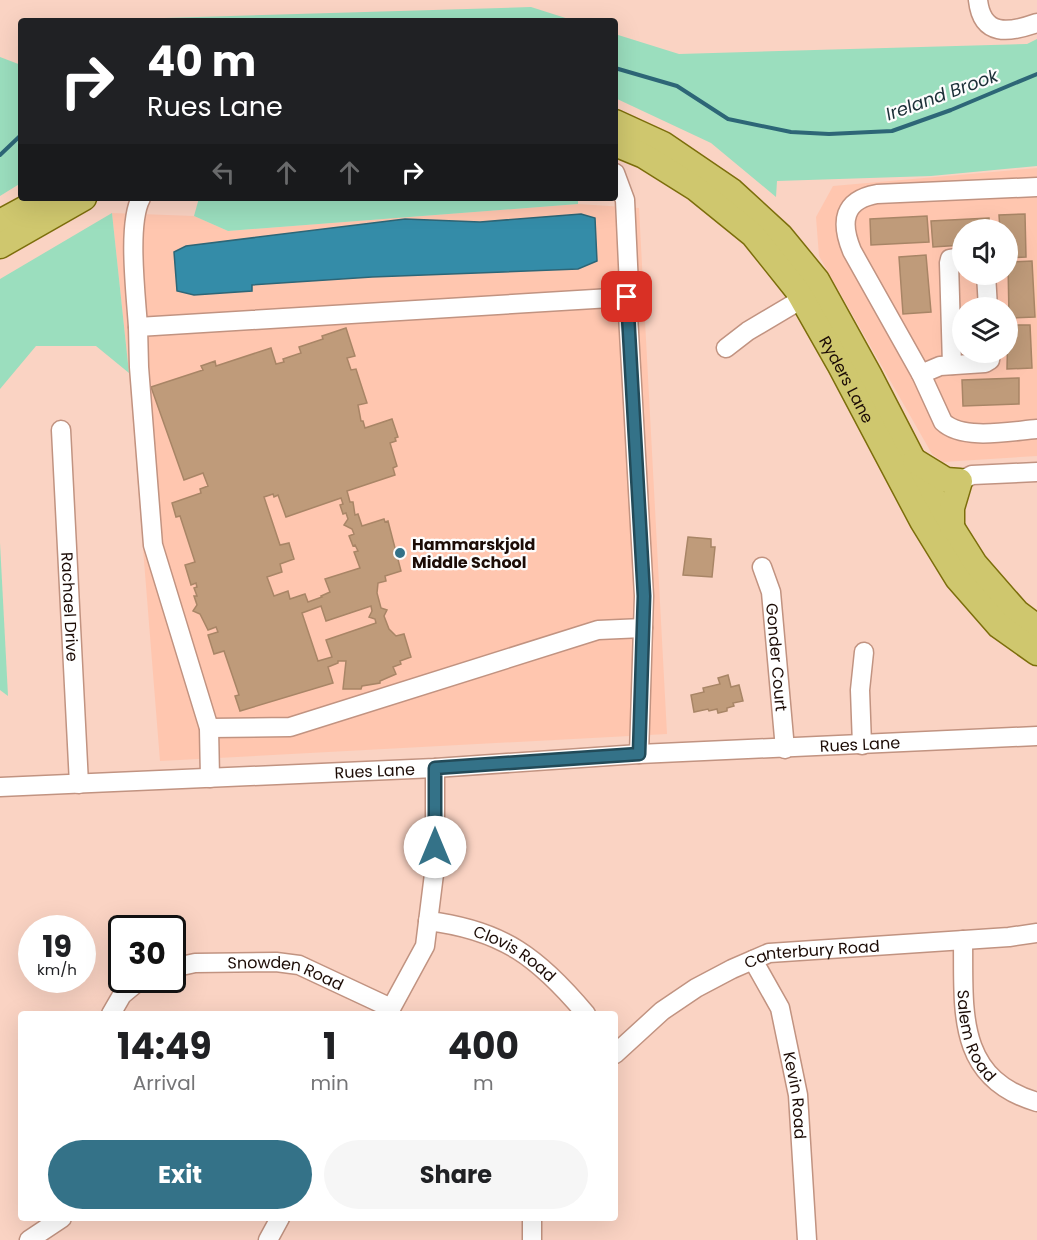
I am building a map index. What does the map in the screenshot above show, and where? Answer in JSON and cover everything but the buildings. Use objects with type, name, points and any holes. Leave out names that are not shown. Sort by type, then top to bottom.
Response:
[{"type":"main road","name":"Ryders Lane","points":[[618,123],[663,144],[732,191],[781,236],[817,280],[931,494],[975,564],[1017,612],[1037,627]]},
{"type":"main road","name":"Ryders Lane","points":[[618,145],[644,156],[695,188],[753,236],[802,299],[922,522],[957,578],[999,626],[1037,652]]},
{"type":"main road","points":[[0,222],[38,201]]},
{"type":"main road","points":[[0,246],[79,201]]},
{"type":"main road","points":[[913,460],[946,480],[960,481],[952,508],[952,528]]},
{"type":"street","points":[[978,0],[979,12],[993,28],[1009,30],[1037,23]]},
{"type":"street","points":[[618,181],[625,200],[629,286],[627,297],[644,596],[639,754]]},
{"type":"street","points":[[1037,187],[877,194],[855,201],[849,207],[846,234],[852,251],[921,374],[942,422],[949,428],[972,433],[1037,429]]},
{"type":"street","points":[[140,201],[133,224],[139,367],[153,546],[209,728],[210,778]]},
{"type":"street","points":[[952,259],[949,263],[952,365]]},
{"type":"street","points":[[138,327],[627,297]]},
{"type":"street","points":[[726,348],[748,331],[802,299]]},
{"type":"street","points":[[921,374],[940,366],[985,363]]},
{"type":"street","name":"Rachael Drive","points":[[61,430],[80,784]]},
{"type":"street","points":[[960,481],[972,476],[1037,472]]},
{"type":"street","name":"Gonder Court","points":[[762,567],[771,592],[785,749]]},
{"type":"street","points":[[209,728],[290,727],[598,630],[643,628]]},
{"type":"street","points":[[862,745],[860,690],[864,652]]},
{"type":"street","name":"Rues Lane","points":[[0,787],[435,768],[639,754],[1037,736]]},
{"type":"street","points":[[390,1011],[424,946],[435,866],[435,768]]},
{"type":"street","name":"Clovis Road","points":[[428,921],[469,928],[517,949],[543,967],[583,1011]]},
{"type":"street","name":"Canterbury Road","points":[[618,1047],[662,1011],[696,988],[769,953],[1025,936],[1037,933]]},
{"type":"street","name":"Salem Road","points":[[963,940],[964,1013],[967,1033],[974,1052],[985,1069],[1000,1083],[1017,1095],[1037,1102]]},
{"type":"street","name":"Kevin Road","points":[[753,960],[780,1008],[798,1095],[807,1240]]},
{"type":"street","name":"Snowden Road","points":[[186,965],[276,962],[299,965],[390,1011]]},
{"type":"street","points":[[113,1011],[124,993]]},
{"type":"street","points":[[29,1240],[58,1221]]},
{"type":"street","points":[[268,1240],[278,1221]]},
{"type":"street","points":[[532,1221],[532,1240]]},
{"type":"shaded area","points":[[1037,168],[1037,456],[943,462],[932,454],[819,256],[816,217],[833,186]]},
{"type":"shaded area","name":"Hammarskjold Middle School","points":[[578,204],[639,208],[667,734],[160,761],[129,373],[112,213],[194,216],[228,231]]},
{"type":"green space","points":[[531,7],[566,18],[164,18]]},
{"type":"green space","points":[[618,35],[679,54],[1027,44],[1037,39],[1037,166],[931,176],[777,181],[776,197],[711,143],[618,99]]},
{"type":"green space","points":[[0,57],[18,64],[18,185],[0,196]]},
{"type":"green space","points":[[198,201],[578,201],[578,204],[228,231],[194,216]]},
{"type":"green space","points":[[112,213],[129,373],[96,346],[36,346],[0,389],[0,279]]},
{"type":"green space","points":[[0,543],[8,696],[0,690]]},
{"type":"water","points":[[581,214],[595,218],[597,261],[578,269],[372,277],[252,285],[252,291],[194,295],[177,291],[174,252],[186,246],[405,219],[480,222]]},
{"type":"waterway","name":"Ireland Brook","points":[[618,69],[677,86],[728,119],[791,132],[829,134],[892,131],[951,110],[1037,74]]},
{"type":"waterway","name":"Ireland Brook","points":[[0,155],[18,138]]},
{"type":"place","name":"Hammarskjold Middle School","points":[[400,553]]},
{"type":"route","points":[[435,847],[435,768],[639,754],[644,596],[627,297]]}]
